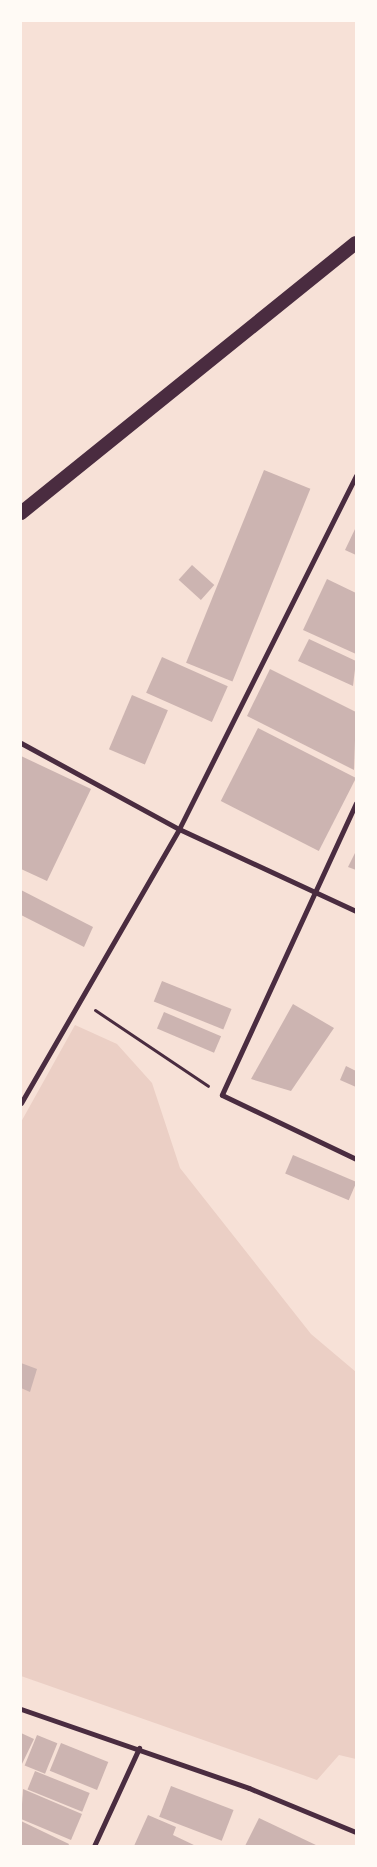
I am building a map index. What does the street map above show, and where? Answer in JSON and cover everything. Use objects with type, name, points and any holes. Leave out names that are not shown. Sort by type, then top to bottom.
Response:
[{"type":"highway","points":[[21,513],[356,243]]},
{"type":"street","points":[[21,1103],[179,829],[356,476]]},
{"type":"street","points":[[21,743],[179,829],[356,911]]},
{"type":"street","points":[[356,803],[314,891],[222,1096],[356,1159]]},
{"type":"street","points":[[21,1709],[139,1748],[356,1832]]},
{"type":"street","points":[[94,1846],[139,1748]]},
{"type":"path","points":[[80,1000],[222,1096]]},
{"type":"shaded area","points":[[75,1025],[117,1044],[152,1083],[180,1168],[311,1334],[356,1372],[356,1759],[339,1755],[317,1780],[21,1676],[21,1122]]},
{"type":"building","points":[[264,470],[310,489],[232,682],[186,663]]},
{"type":"building","points":[[356,527],[356,555],[345,550]]},
{"type":"building","points":[[192,565],[214,585],[201,600],[179,580]]},
{"type":"building","points":[[327,579],[356,593],[356,654],[303,630]]},
{"type":"building","points":[[309,639],[356,661],[353,686],[298,661]]},
{"type":"building","points":[[162,657],[228,686],[212,722],[146,693]]},
{"type":"building","points":[[270,669],[356,712],[354,770],[247,716]]},
{"type":"building","points":[[132,695],[168,710],[145,765],[109,749]]},
{"type":"building","points":[[258,728],[356,778],[319,851],[221,801]]},
{"type":"building","points":[[21,756],[91,789],[47,881],[21,869]]},
{"type":"building","points":[[356,851],[356,870],[348,867]]},
{"type":"building","points":[[21,890],[93,927],[84,947],[21,915]]},
{"type":"building","points":[[162,981],[232,1009],[223,1029],[154,1001]]},
{"type":"building","points":[[293,1004],[334,1028],[291,1091],[251,1079]]},
{"type":"building","points":[[164,1012],[221,1036],[214,1053],[157,1029]]},
{"type":"building","points":[[346,1066],[356,1071],[356,1087],[340,1080]]},
{"type":"building","points":[[293,1155],[356,1182],[349,1200],[285,1173]]},
{"type":"building","points":[[21,1363],[37,1369],[30,1392],[21,1388]]},
{"type":"building","points":[[21,1733],[34,1739],[21,1766]]},
{"type":"building","points":[[37,1735],[57,1743],[45,1774],[25,1766]]},
{"type":"building","points":[[61,1743],[108,1762],[97,1790],[50,1771]]},
{"type":"building","points":[[35,1771],[90,1793],[82,1812],[28,1790]]},
{"type":"building","points":[[171,1786],[234,1810],[222,1841],[159,1817]]},
{"type":"building","points":[[23,1789],[82,1814],[71,1840],[21,1819]]},
{"type":"building","points":[[148,1815],[176,1827],[173,1835],[196,1846],[134,1846]]},
{"type":"building","points":[[259,1818],[318,1846],[245,1846]]},
{"type":"building","points":[[21,1821],[69,1844],[68,1846],[21,1846]]}]
